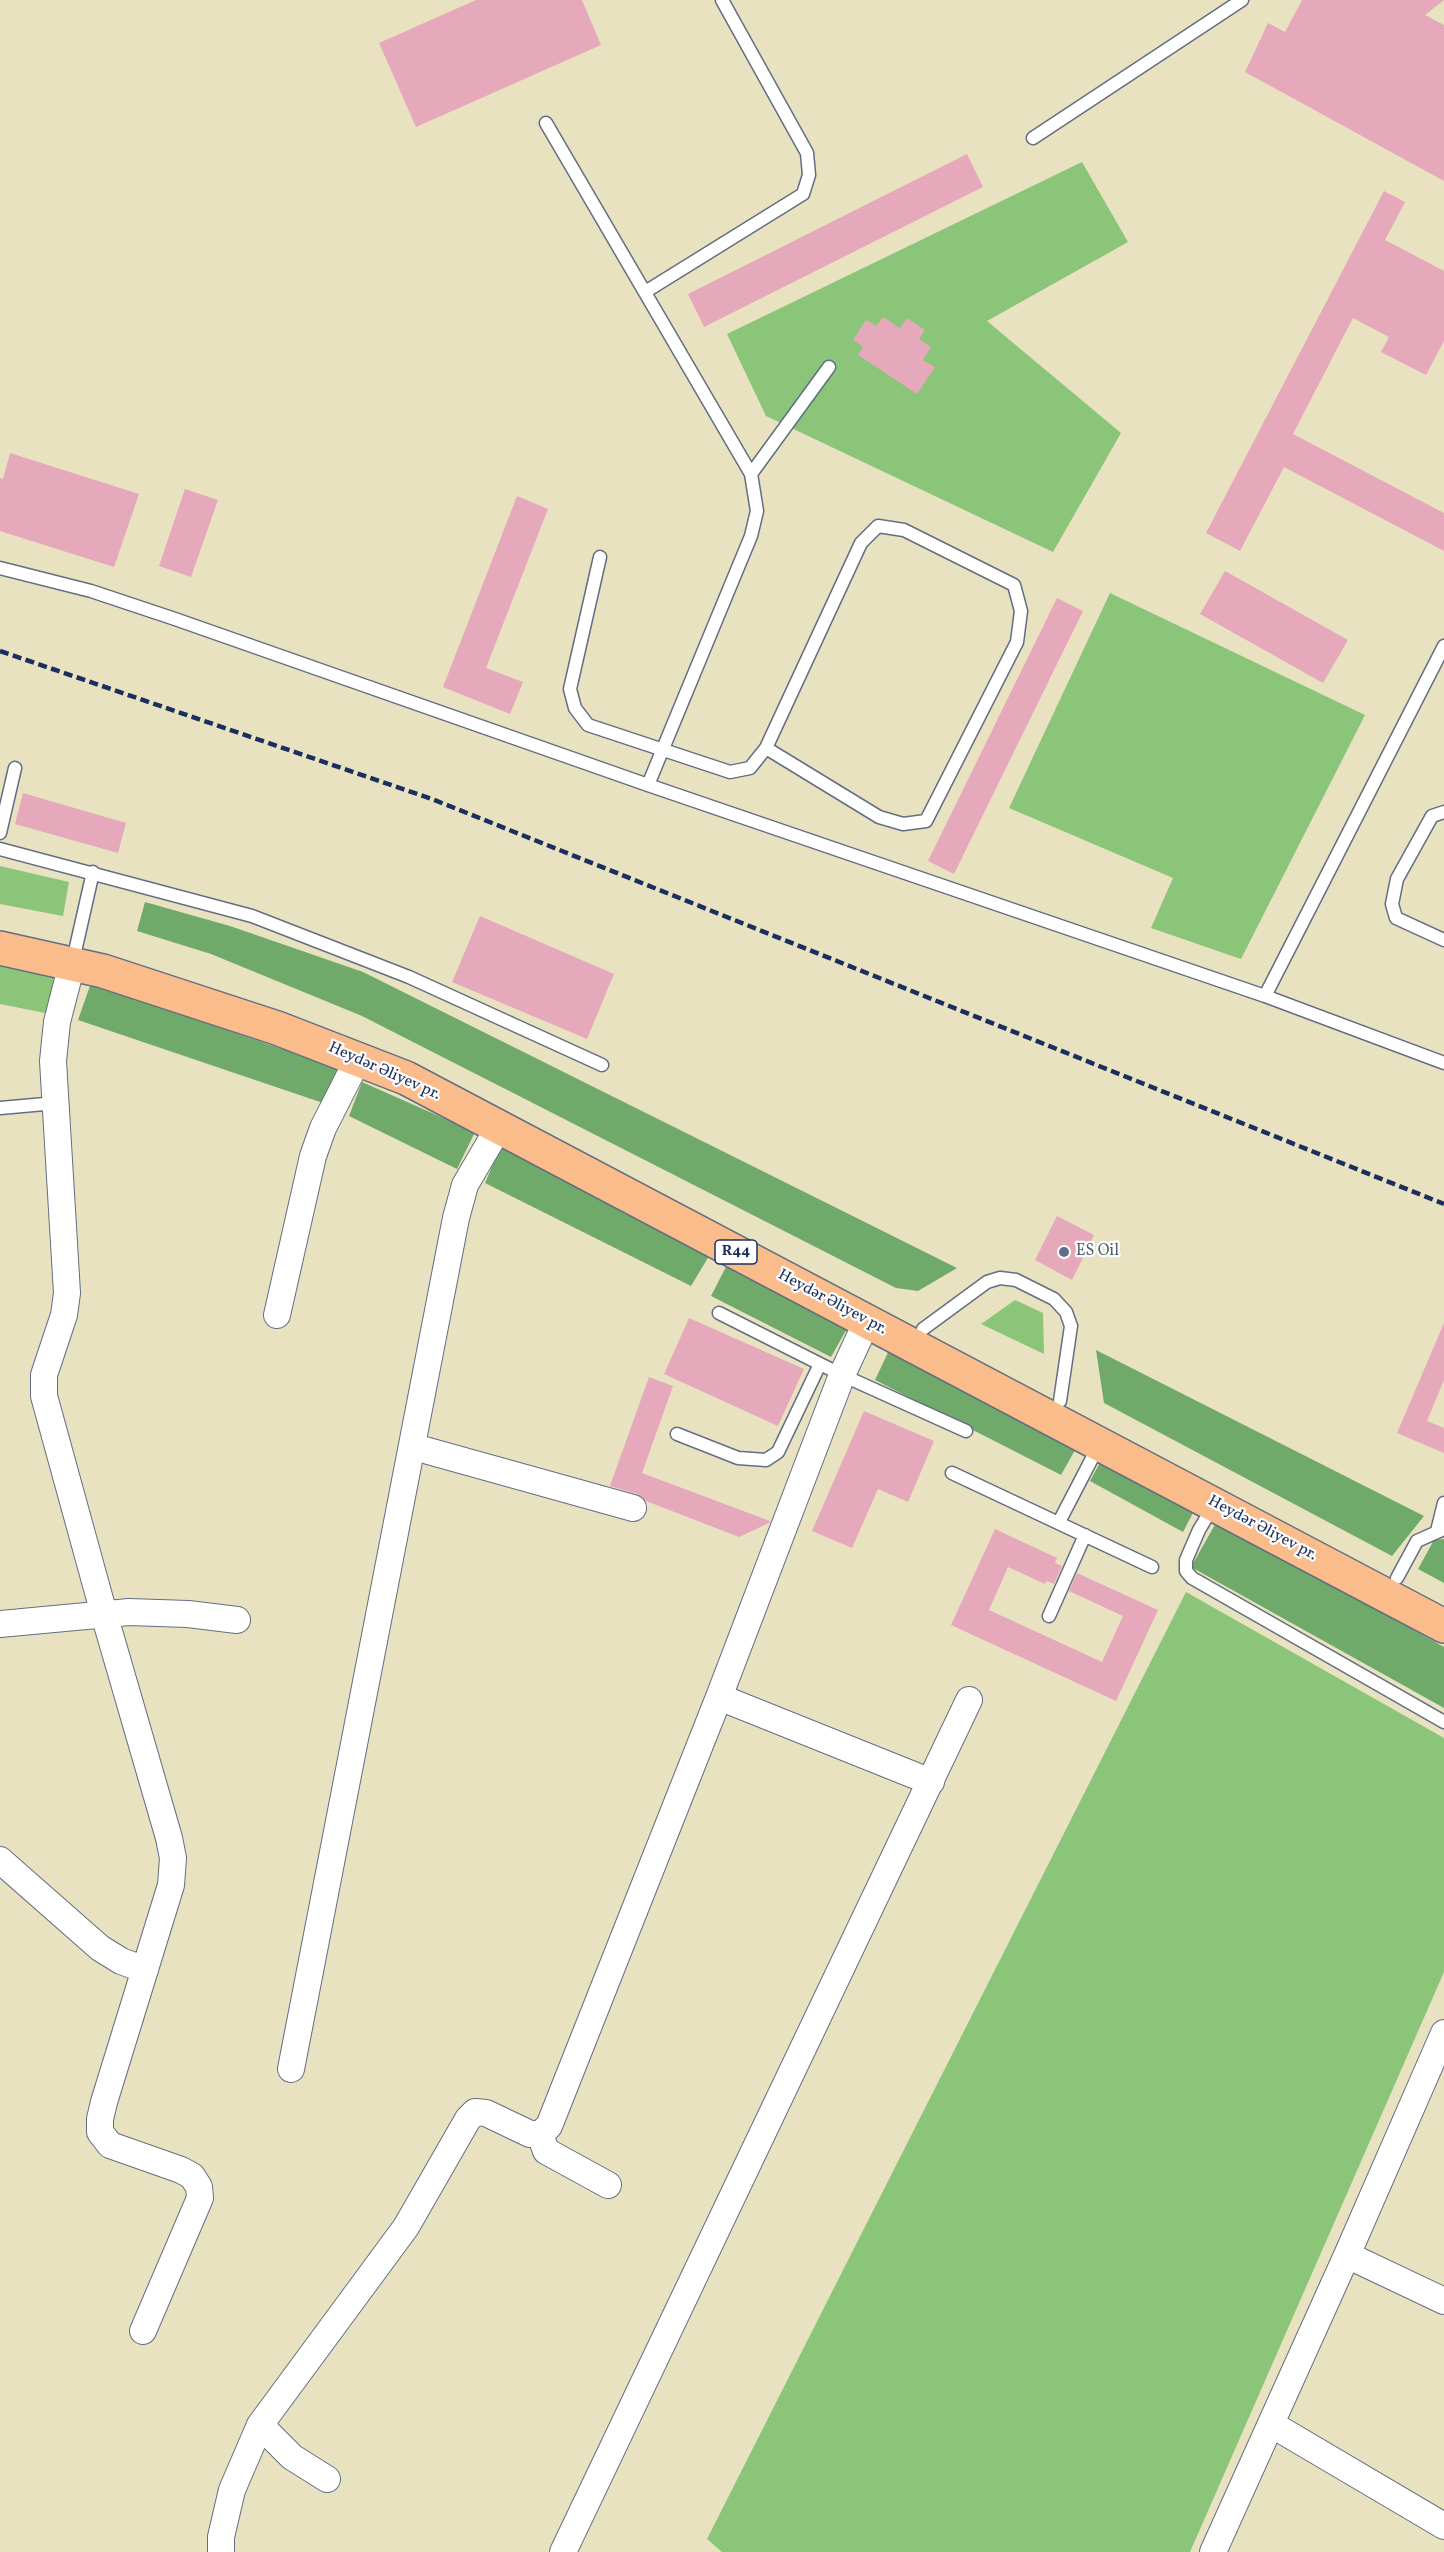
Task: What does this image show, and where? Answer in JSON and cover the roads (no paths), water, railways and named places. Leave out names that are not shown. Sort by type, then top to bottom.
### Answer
[{"type":"main road","name":"Heydər Əliyev pr.","points":[[0,929],[74,955],[103,971],[277,1029],[406,1078],[1444,1626]]},
{"type":"main road","name":"Heydər Əliyev pr.","points":[[0,948],[74,955],[110,955],[281,1011],[412,1061],[1444,1603]]},
{"type":"street","points":[[74,955],[57,1022],[53,1061],[67,1293],[64,1315],[44,1375],[44,1396],[169,1838],[172,1858],[171,1885],[102,2111],[100,2132],[110,2145],[192,2176],[199,2187],[200,2198],[144,2331]]},
{"type":"street","points":[[277,1315],[313,1156],[323,1128],[358,1059]]},
{"type":"street","points":[[291,2069],[414,1447],[456,1218],[465,1185],[499,1127]]},
{"type":"street","points":[[221,2552],[221,2537],[232,2490],[260,2425],[406,2227],[468,2119],[475,2112],[486,2113],[530,2133],[540,2134],[549,2126],[719,1697],[831,1369],[867,1321]]},
{"type":"street","points":[[414,1447],[633,1508]]},
{"type":"street","points":[[0,1624],[129,1612],[188,1614],[237,1620]]},
{"type":"street","points":[[719,1697],[931,1782]]},
{"type":"street","points":[[563,2552],[969,1700]]},
{"type":"street","points":[[0,1860],[100,1948],[121,1961],[145,1970]]},
{"type":"street","points":[[1213,2552],[1443,2037]]},
{"type":"street","points":[[540,2134],[546,2151],[608,2185]]},
{"type":"street","points":[[1347,2255],[1444,2301]]},
{"type":"street","points":[[1271,2424],[1444,2526]]},
{"type":"street","points":[[260,2425],[292,2457],[327,2479]]},
{"type":"lane","points":[[645,292],[803,194],[809,175],[807,153],[722,0]]},
{"type":"lane","points":[[1033,138],[1242,0]]},
{"type":"lane","points":[[546,123],[751,474],[757,511],[751,536],[648,785]]},
{"type":"lane","points":[[751,474],[829,367]]},
{"type":"lane","points":[[600,557],[570,689],[575,708],[588,725],[730,771],[750,768],[766,748],[861,543],[878,526],[904,530],[1014,585],[1021,611],[1017,642],[926,821],[903,824],[879,817],[766,748]]},
{"type":"lane","points":[[0,568],[91,591],[175,619],[648,785],[1264,996],[1444,1063]]},
{"type":"lane","points":[[1264,996],[1444,646]]},
{"type":"lane","points":[[0,833],[15,768]]},
{"type":"lane","points":[[1444,812],[1432,816],[1397,879],[1392,904],[1396,918],[1444,940]]},
{"type":"lane","points":[[0,849],[252,916],[409,976],[602,1065]]},
{"type":"lane","points":[[74,955],[93,872]]},
{"type":"lane","points":[[0,1108],[56,1103]]},
{"type":"lane","points":[[923,1329],[987,1282],[1000,1278],[1016,1280],[1054,1299],[1066,1312],[1071,1326],[1060,1401]]},
{"type":"lane","points":[[719,1313],[831,1369],[966,1431]]},
{"type":"lane","points":[[677,1434],[738,1458],[766,1460],[778,1452],[831,1369]]},
{"type":"lane","points":[[1059,1522],[1100,1444]]},
{"type":"lane","points":[[952,1473],[1152,1567]]},
{"type":"lane","points":[[1397,1578],[1417,1541],[1440,1530],[1444,1503]]},
{"type":"lane","points":[[1214,1504],[1186,1560],[1186,1571],[1192,1578],[1444,1722]]},
{"type":"lane","points":[[1049,1616],[1085,1535]]},
{"type":"railway","points":[[0,651],[432,799],[1444,1204]]},
{"type":"place","name":"ES Oil","points":[[1064,1252]]}]
